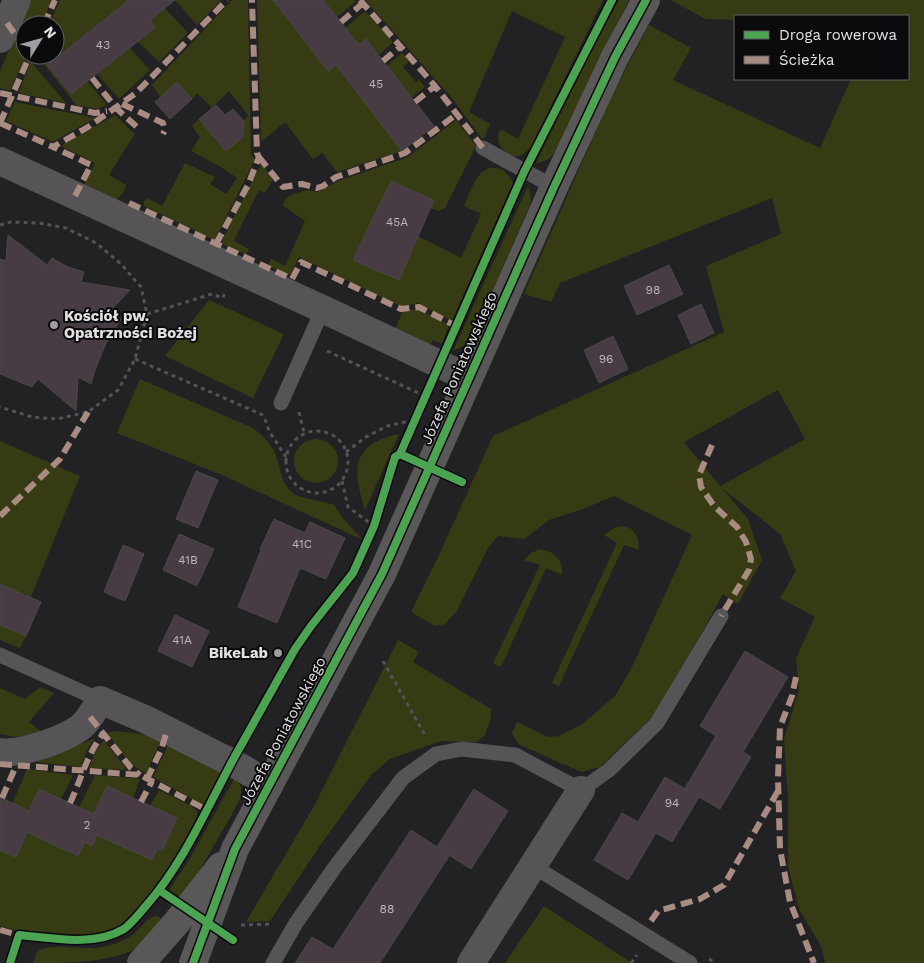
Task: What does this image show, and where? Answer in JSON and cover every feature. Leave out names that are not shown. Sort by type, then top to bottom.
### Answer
[{"type":"street","points":[[0,39],[17,0]]},
{"type":"street","name":"Józefa Poniatowskiego","points":[[193,963],[235,849],[382,574],[554,186],[615,57],[646,0]]},
{"type":"street","points":[[0,162],[323,309],[469,378]]},
{"type":"street","points":[[0,752],[23,751],[73,732],[85,724],[100,700],[147,720],[244,769],[269,786]]},
{"type":"street","points":[[471,963],[581,790]]},
{"type":"street","name":"Józefa Poniatowskiego","points":[[141,963],[235,849]]},
{"type":"lane","points":[[483,148],[554,186]]},
{"type":"lane","points":[[281,403],[323,309]]},
{"type":"lane","points":[[273,963],[296,923],[335,867],[402,778],[436,754],[462,749],[514,755],[581,790],[609,770],[657,723],[721,616]]},
{"type":"lane","points":[[0,655],[100,700]]},
{"type":"lane","points":[[533,866],[696,958]]},
{"type":"path","points":[[0,224],[11,222],[39,223],[66,228],[96,243],[121,264],[141,287],[147,314],[135,359],[118,390],[88,412],[57,419],[32,418],[0,407]]},
{"type":"path","points":[[308,342],[425,396]]},
{"type":"path","points":[[135,359],[264,416],[269,431],[286,457]]},
{"type":"path","points":[[346,452],[366,437],[387,426],[414,420]]},
{"type":"path","points":[[324,432],[334,436],[341,442],[346,452],[347,472],[342,481],[326,492],[315,493],[305,491],[296,485],[290,477],[286,467],[286,457],[289,447],[295,439],[304,433],[324,432]]},
{"type":"path","points":[[342,481],[348,507],[374,526]]},
{"type":"path","points":[[383,661],[436,754]]},
{"type":"path","points":[[696,958],[716,963]]},
{"type":"green space","points":[[30,0],[52,0],[45,15],[23,15]]},
{"type":"green space","points":[[60,0],[129,0],[65,50],[65,15],[53,15]]},
{"type":"green space","points":[[175,0],[221,0],[197,25]]},
{"type":"green space","points":[[232,0],[248,0],[251,154],[255,159],[215,240],[144,206],[144,202],[147,198],[162,206],[185,163],[215,177],[210,184],[226,194],[237,178],[191,151],[200,137],[192,126],[199,119],[244,121],[248,115],[229,91],[212,108],[197,93],[192,99],[177,82],[160,97],[152,85]]},
{"type":"green space","points":[[257,0],[273,0],[328,71],[336,65],[402,151],[337,172],[322,153],[313,159],[285,122],[261,142]]},
{"type":"green space","points":[[323,0],[355,0],[356,1],[337,17]]},
{"type":"green space","points":[[365,0],[603,0],[531,147],[524,154],[513,156],[500,146],[498,138],[500,129],[518,139],[565,37],[512,11],[469,112],[490,124],[483,140],[451,97]]},
{"type":"green space","points":[[619,0],[629,0],[556,150],[548,160],[536,163],[589,55]]},
{"type":"green space","points":[[670,0],[924,0],[924,963],[825,963],[822,948],[799,909],[788,866],[788,798],[784,739],[799,690],[796,658],[815,617],[780,598],[796,571],[780,534],[722,488],[748,519],[762,560],[738,604],[723,594],[668,694],[653,716],[600,767],[581,772],[518,744],[512,733],[517,722],[548,737],[559,736],[581,725],[615,696],[631,669],[692,535],[614,496],[549,520],[524,539],[498,536],[488,548],[457,611],[445,624],[435,626],[411,612],[493,436],[724,332],[706,266],[781,234],[772,198],[560,283],[551,302],[524,294],[611,97],[649,25],[691,48],[673,80],[820,148],[851,80],[909,80],[909,15],[734,15],[734,20],[706,19]],"holes":[[[778,390],[805,439],[720,486],[684,442]]]},
{"type":"green space","points":[[165,8],[188,33],[159,62],[138,42],[155,28],[150,20]]},
{"type":"green space","points":[[365,11],[393,42],[379,55],[366,39],[359,45],[345,28]]},
{"type":"green space","points":[[14,39],[15,65],[22,65],[10,91],[0,88],[0,71]]},
{"type":"green space","points":[[130,48],[150,70],[119,99],[97,74]]},
{"type":"green space","points":[[402,53],[409,61],[403,67],[416,82],[419,80],[425,87],[412,97],[387,66]]},
{"type":"green space","points":[[30,65],[34,65],[66,103],[18,93]]},
{"type":"green space","points":[[45,65],[48,65],[70,94],[87,81],[107,105],[97,109],[76,105]]},
{"type":"green space","points":[[15,102],[95,118],[53,142],[6,121]]},
{"type":"green space","points":[[115,115],[135,134],[109,175],[126,185],[124,192],[117,199],[84,185],[95,163],[61,146]]},
{"type":"green space","points":[[456,120],[476,146],[445,208],[439,211],[430,208],[434,199],[391,181],[353,260],[399,280],[418,236],[461,258],[481,214],[464,206],[472,187],[479,175],[489,168],[504,171],[513,183],[452,321],[418,303],[402,307],[299,257],[290,275],[273,268],[269,264],[271,259],[285,266],[305,221],[282,205],[287,197],[308,190],[317,192],[338,181],[408,157]]},
{"type":"green space","points":[[261,164],[273,179],[265,193],[259,190],[234,241],[249,249],[246,255],[221,243]]},
{"type":"green space","points":[[528,186],[531,197],[530,205],[473,335],[466,345],[453,351]]},
{"type":"green space","points":[[209,300],[284,334],[253,398],[165,356]]},
{"type":"green space","points":[[417,309],[449,325],[442,344],[433,340],[429,347],[394,331],[403,311]]},
{"type":"green space","points":[[140,379],[253,428],[272,447],[284,481],[291,491],[296,495],[334,505],[363,540],[222,475],[117,433]]},
{"type":"green space","points":[[399,434],[365,510],[358,483],[357,471],[359,461],[372,444],[383,438]]},
{"type":"green space","points":[[316,439],[328,443],[334,449],[338,461],[334,473],[328,479],[316,483],[304,479],[298,473],[294,461],[298,449],[304,443]]},
{"type":"green space","points":[[0,441],[80,476],[31,597],[0,584]]},
{"type":"green space","points":[[622,526],[632,529],[638,539],[639,550],[624,545],[559,686],[552,683],[617,543],[604,535],[614,528]]},
{"type":"green space","points":[[540,549],[550,552],[557,557],[560,561],[562,575],[546,568],[501,667],[493,663],[540,565],[524,560],[531,553]]},
{"type":"green space","points":[[0,625],[26,636],[20,648],[0,640]]},
{"type":"green space","points":[[398,640],[419,652],[413,662],[491,709],[491,718],[485,735],[476,742],[441,741],[390,759],[371,775],[319,847],[270,921],[246,922],[314,806]]},
{"type":"green space","points":[[40,687],[54,693],[29,722],[43,733],[16,737],[0,734],[0,688],[25,699]]},
{"type":"green space","points":[[116,731],[149,735],[161,740],[146,774],[130,763],[107,733]]},
{"type":"green space","points":[[95,738],[87,750],[81,767],[36,762]]},
{"type":"green space","points":[[104,740],[127,770],[89,768],[95,752]]},
{"type":"green space","points":[[169,743],[224,770],[205,803],[201,804],[153,777]]},
{"type":"green space","points":[[27,769],[73,775],[61,799],[39,789],[26,816],[10,809]]},
{"type":"green space","points":[[95,775],[140,779],[133,798],[107,786],[94,814],[79,807]]},
{"type":"green space","points":[[235,777],[241,787],[241,797],[183,899],[169,890],[189,860]]},
{"type":"green space","points":[[159,790],[192,806],[197,812],[198,819],[164,878],[143,906],[131,918],[120,927],[108,932],[78,937],[44,935],[0,926],[0,850],[16,857],[27,832],[78,856],[85,842],[92,845],[97,835],[162,851],[177,819],[150,806]]},
{"type":"green space","points":[[544,906],[632,963],[505,963]]},
{"type":"green space","points":[[157,916],[165,922],[143,945],[128,952],[88,961],[33,963],[40,950],[44,948],[97,948],[118,943],[132,935],[148,920]]},
{"type":"building","points":[[129,0],[175,0],[150,20],[155,28],[71,94],[47,65],[65,65],[65,51]]},
{"type":"building","points":[[273,0],[323,0],[359,45],[366,39],[434,126],[402,151],[336,65],[328,71]]},
{"type":"building","points":[[177,82],[192,99],[170,119],[155,102]]},
{"type":"building","points":[[216,105],[225,115],[233,109],[244,121],[243,137],[226,151],[199,119]]},
{"type":"building","points":[[391,181],[434,200],[399,280],[353,260]]},
{"type":"building","name":"Kościół pw. Opatrzności Bożej","points":[[8,235],[47,265],[52,258],[68,267],[84,272],[81,282],[130,290],[111,310],[121,319],[106,343],[91,384],[78,377],[76,411],[38,379],[32,387],[0,374],[0,259],[6,261]]},
{"type":"building","points":[[669,265],[683,294],[637,315],[624,286]]},
{"type":"building","points":[[701,304],[714,333],[691,344],[678,315]]},
{"type":"building","points":[[613,336],[628,369],[599,383],[584,350]]},
{"type":"building","points":[[196,471],[218,480],[198,528],[176,519]]},
{"type":"building","points":[[274,519],[305,533],[310,522],[345,538],[326,579],[300,568],[277,623],[238,607],[260,549]]},
{"type":"building","points":[[179,534],[214,549],[197,586],[163,570]]},
{"type":"building","points":[[123,545],[144,554],[125,601],[104,592]]},
{"type":"building","points":[[0,584],[41,602],[26,636],[0,625]]},
{"type":"building","points":[[175,615],[209,631],[192,667],[158,651]]},
{"type":"building","points":[[745,651],[788,677],[743,752],[751,757],[720,809],[699,797],[672,842],[656,833],[628,880],[594,860],[622,813],[638,822],[665,777],[687,790],[685,788],[716,736],[700,726]]},
{"type":"building","points":[[107,786],[177,818],[162,851],[157,849],[152,860],[97,835],[92,846],[85,842],[78,856],[27,832],[16,857],[0,850],[0,797],[29,811],[39,789],[94,814]]},
{"type":"building","points":[[474,789],[508,811],[471,869],[444,852],[449,856],[380,963],[295,963],[312,937],[333,949],[411,830],[437,847]]},
{"type":"marked path","points":[[48,15],[55,0]]},
{"type":"marked path","points":[[75,196],[91,165],[53,147],[88,127],[136,93],[227,0]]},
{"type":"marked path","points":[[216,244],[248,185],[259,157],[257,153],[252,0]]},
{"type":"marked path","points":[[360,0],[435,86],[483,148]]},
{"type":"marked path","points":[[341,22],[363,3]]},
{"type":"marked path","points":[[7,23],[15,34]]},
{"type":"marked path","points":[[383,61],[401,46]]},
{"type":"marked path","points":[[0,123],[26,65]]},
{"type":"marked path","points":[[92,78],[116,108],[138,128]]},
{"type":"marked path","points":[[415,102],[435,86]]},
{"type":"marked path","points":[[0,93],[95,113],[107,111]]},
{"type":"marked path","points":[[122,104],[163,123],[165,130],[163,134]]},
{"type":"marked path","points":[[259,157],[283,187],[302,184],[317,188],[336,177],[405,153],[457,114]]},
{"type":"marked path","points":[[0,123],[53,147]]},
{"type":"marked path","points":[[129,203],[292,279],[301,262],[401,309],[419,307],[456,326]]},
{"type":"marked path","points":[[0,516],[60,459],[88,412]]},
{"type":"marked path","points":[[712,445],[699,475],[701,487],[714,506],[737,527],[746,542],[751,559],[749,570],[721,616]]},
{"type":"marked path","points":[[796,677],[792,696],[780,727],[778,777],[780,849],[790,902],[814,963]]},
{"type":"marked path","points":[[90,717],[131,768],[140,775]]},
{"type":"marked path","points":[[147,779],[161,750],[167,731]]},
{"type":"marked path","points":[[70,803],[88,759],[103,734]]},
{"type":"marked path","points":[[0,764],[140,775],[207,810]]},
{"type":"marked path","points":[[2,798],[16,766]]},
{"type":"marked path","points":[[141,802],[152,781]]},
{"type":"marked path","points":[[651,921],[658,911],[700,899],[724,885],[778,791]]},
{"type":"marked path","points":[[0,930],[19,935]]},
{"type":"cycle path","points":[[462,482],[400,454],[524,172],[612,0]]},
{"type":"cycle path","points":[[193,963],[235,849],[382,574],[554,187],[615,57],[646,0]]},
{"type":"cycle path","points":[[10,963],[19,935],[73,940],[86,940],[112,935],[130,924],[159,890],[194,835],[234,758],[295,649],[353,573],[374,526],[395,457],[400,454]]},
{"type":"cycle path","points":[[159,890],[233,940]]},
{"type":"place","name":"Kościół pw. Opatrzności Bożej","points":[[54,325]]},
{"type":"place","name":"BikeLab","points":[[278,653]]}]
